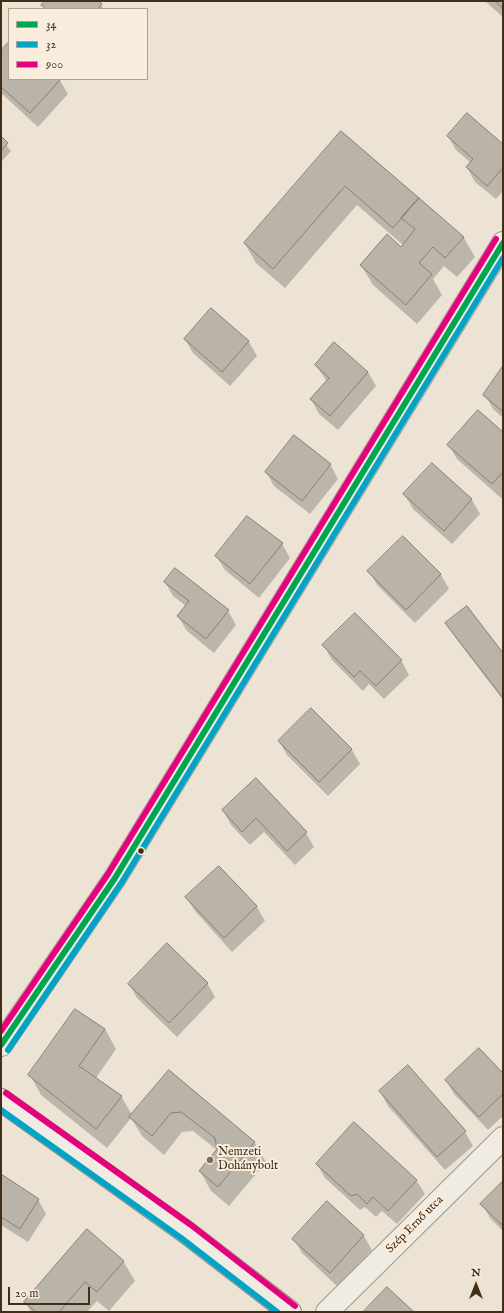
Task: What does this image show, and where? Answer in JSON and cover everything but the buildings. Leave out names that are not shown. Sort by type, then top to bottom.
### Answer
[{"type":"street","points":[[1,1046],[115,878],[503,243]]},
{"type":"street","points":[[1,1100],[180,1228],[290,1312]]},
{"type":"street","name":"Szép Ernő utca","points":[[327,1312],[503,1138]]},
{"type":"transit line","name":"900","points":[[1,1031],[108,874],[496,239]]},
{"type":"transit line","name":"34","points":[[1,1045],[115,878],[503,243]]},
{"type":"transit line","name":"32","points":[[8,1050],[122,882],[503,258]]},
{"type":"transit line","name":"900","points":[[6,1093],[191,1225],[295,1306]]},
{"type":"transit line","name":"32","points":[[1,1110],[181,1238],[277,1312]]},
{"type":"place","name":"Nemzeti Dohánybolt","points":[[210,1160]]}]
